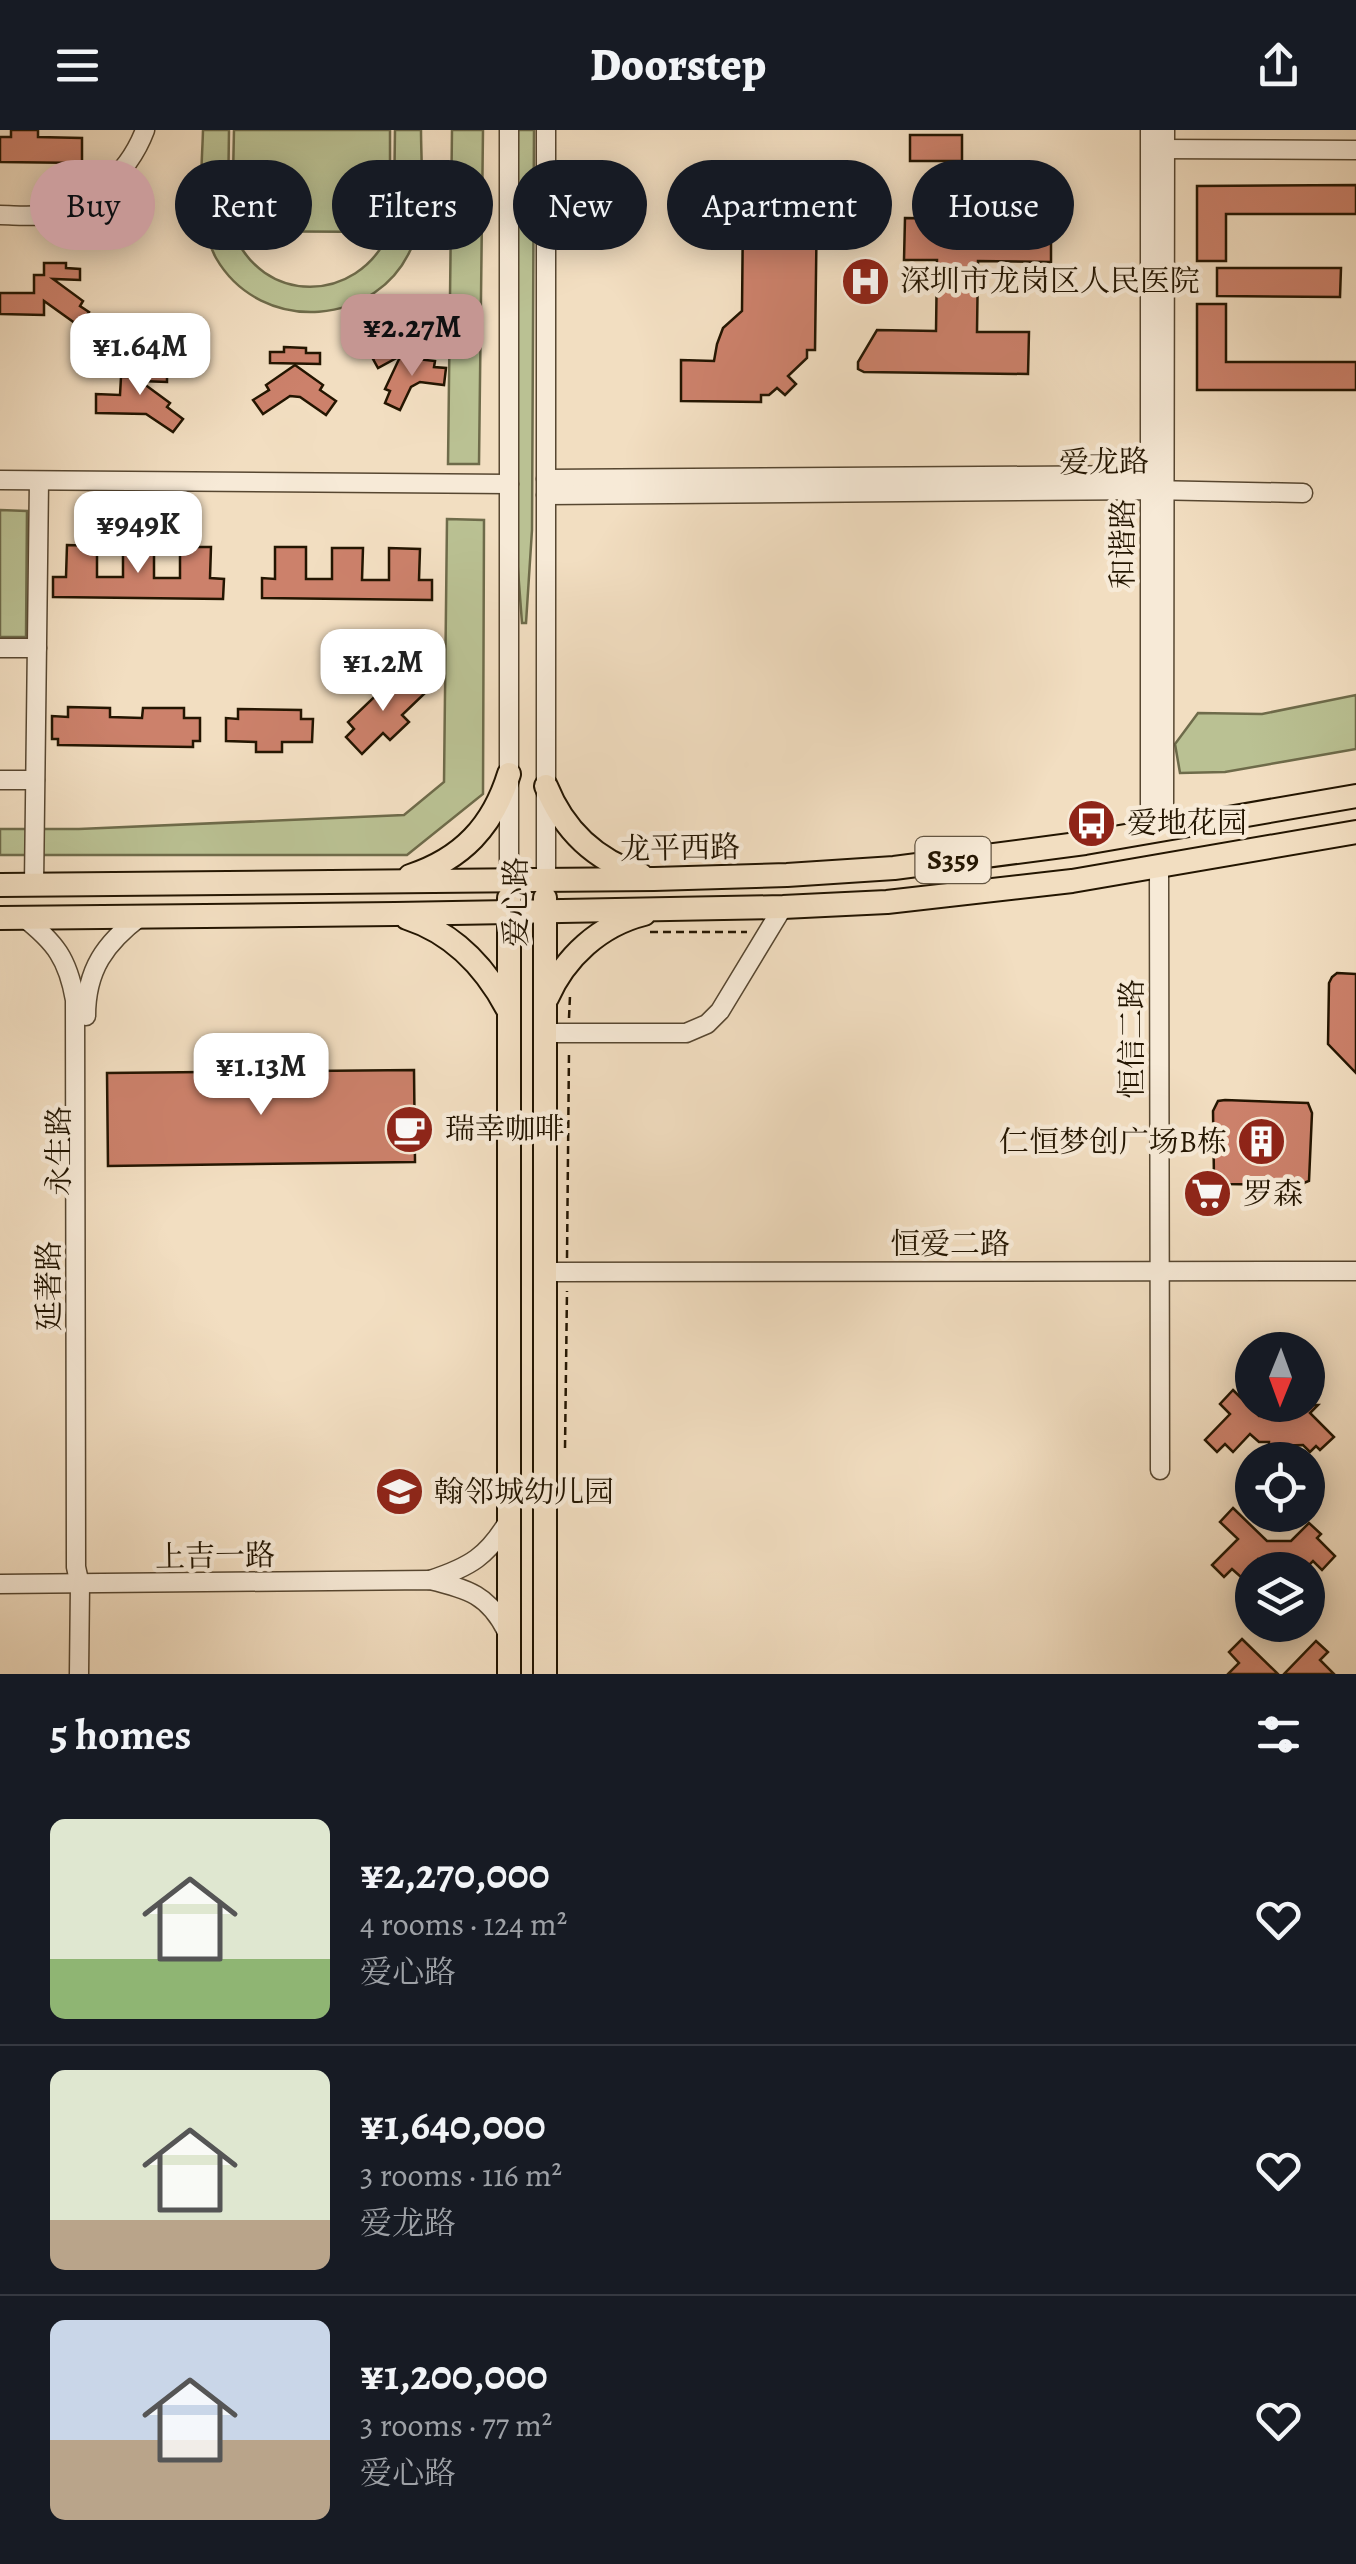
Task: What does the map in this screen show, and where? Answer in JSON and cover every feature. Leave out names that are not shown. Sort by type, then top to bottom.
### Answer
[{"type":"main road","points":[[392,881],[436,866],[472,840],[494,812],[509,774]]},
{"type":"main road","points":[[546,786],[555,809],[582,841],[626,870],[654,879]]},
{"type":"main road","name":"龙平西路","points":[[0,885],[654,879],[894,868],[1068,846],[1356,796]]},
{"type":"main road","name":"龙平西路","points":[[12,917],[394,914],[887,902],[1159,867],[1356,832]]},
{"type":"main road","name":"爱心路","points":[[509,880],[509,1674]]},
{"type":"main road","name":"爱心路","points":[[544,1674],[556,1272],[545,1033],[546,880]]},
{"type":"main road","points":[[546,992],[564,967],[592,940],[633,916],[666,908]]},
{"type":"main road","points":[[394,914],[421,922],[463,950],[495,985],[508,1009]]},
{"type":"main road","points":[[509,984],[516,970],[528,966],[538,969],[546,992]]},
{"type":"street","points":[[0,215],[38,216],[88,200],[126,166],[145,130]]},
{"type":"street","name":"爱心路","points":[[509,130],[509,880]]},
{"type":"street","name":"爱心路","points":[[546,130],[546,880]]},
{"type":"street","points":[[1158,139],[1356,150]]},
{"type":"street","name":"和谐路","points":[[1138,834],[1147,825],[1150,811],[1158,139]]},
{"type":"street","points":[[0,480],[509,484]]},
{"type":"street","points":[[34,884],[39,480]]},
{"type":"street","name":"爱龙路","points":[[546,487],[1155,485],[1304,493]]},
{"type":"street","name":"和谐路","points":[[1155,485],[1164,811],[1166,820],[1176,827]]},
{"type":"street","points":[[0,648],[37,648]]},
{"type":"street","points":[[0,780],[35,780]]},
{"type":"street","name":"恒信二路","points":[[1159,867],[1160,1470]]},
{"type":"street","points":[[545,1033],[686,1033],[707,1024],[720,1012],[783,907]]},
{"type":"street","name":"永生路","points":[[80,1585],[87,1566],[86,1000],[92,974],[104,950],[141,916]]},
{"type":"street","name":"延著路","points":[[12,917],[42,932],[58,951],[71,974],[76,1000],[79,1674]]},
{"type":"street","name":"恒爱二路","points":[[556,1272],[1356,1271]]},
{"type":"street","name":"上吉一路","points":[[430,1580],[458,1571],[480,1558],[496,1542],[509,1520]]},
{"type":"street","name":"上吉一路","points":[[0,1584],[430,1580],[481,1597],[497,1612],[509,1636]]},
{"type":"path","points":[[638,932],[768,932]]},
{"type":"path","points":[[565,1464],[556,1272],[571,986]]},
{"type":"green space","points":[[203,130],[229,130],[229,160],[202,160]]},
{"type":"green space","points":[[234,130],[390,130],[390,160],[332,160],[332,232],[312,232],[312,160],[233,160]]},
{"type":"green space","points":[[395,130],[421,130],[422,160],[395,160]]},
{"type":"green space","points":[[452,130],[483,130],[483,160],[452,160]]},
{"type":"green space","points":[[518,130],[534,130],[534,160],[518,160]]},
{"type":"green space","points":[[212,250],[243,250],[265,273],[286,283],[310,287],[333,284],[355,273],[378,250],[410,250],[397,272],[375,293],[348,306],[319,312],[289,310],[261,301],[236,283]]},
{"type":"green space","points":[[451,250],[482,250],[479,464],[448,464]]},
{"type":"green space","points":[[517,250],[533,250],[532,530],[526,623],[522,623],[515,530]]},
{"type":"green space","points":[[0,510],[27,511],[26,637],[0,637]]},
{"type":"green space","points":[[447,519],[484,520],[483,794],[407,855],[0,855],[0,829],[404,815],[444,782]]},
{"type":"green space","points":[[1356,695],[1356,749],[1225,772],[1180,773],[1175,744],[1198,713],[1262,714]]},
{"type":"building","points":[[11,130],[38,130],[38,137],[82,138],[82,160],[0,162],[0,137],[11,137]]},
{"type":"building","points":[[910,135],[962,135],[962,160],[910,161]]},
{"type":"building","points":[[1356,185],[1356,214],[1226,214],[1226,261],[1197,261],[1197,186]]},
{"type":"building","points":[[905,218],[912,218],[912,250],[1051,250],[1051,262],[978,261],[977,332],[1029,332],[1028,374],[858,369],[858,362],[877,330],[936,331],[937,260],[904,260]]},
{"type":"building","points":[[743,250],[816,250],[815,350],[807,350],[807,358],[788,376],[796,384],[785,395],[777,388],[769,395],[761,395],[761,402],[681,401],[681,360],[714,361],[723,328],[742,311]]},
{"type":"building","points":[[44,263],[66,263],[66,268],[80,269],[80,280],[53,279],[83,301],[80,306],[89,312],[79,326],[44,301],[44,315],[0,314],[0,293],[34,293],[34,275],[44,275]]},
{"type":"building","points":[[1217,268],[1341,268],[1340,297],[1217,296]]},
{"type":"building","points":[[1197,304],[1226,304],[1226,362],[1356,362],[1356,390],[1197,390]]},
{"type":"building","points":[[416,335],[422,344],[378,368],[373,359],[385,352],[382,347],[401,337],[404,342]]},
{"type":"building","points":[[284,347],[320,353],[320,364],[270,363],[270,352],[284,352]]},
{"type":"building","points":[[400,357],[435,361],[434,367],[446,368],[444,385],[420,382],[411,387],[400,410],[385,403],[390,391],[385,389]]},
{"type":"building","points":[[132,365],[167,370],[167,382],[140,381],[170,403],[167,407],[183,419],[173,432],[146,414],[96,413],[96,394],[120,395],[121,377],[131,377]]},
{"type":"building","points":[[295,365],[323,385],[320,390],[336,401],[326,415],[300,397],[290,396],[263,414],[253,400],[269,390],[266,385]]},
{"type":"building","points":[[67,545],[97,546],[97,577],[123,577],[123,546],[154,546],[154,578],[180,578],[180,547],[211,547],[210,578],[224,579],[223,599],[53,597],[53,577],[66,577]]},
{"type":"building","points":[[275,547],[306,547],[306,579],[332,579],[332,548],[363,548],[362,580],[389,580],[389,548],[420,549],[419,580],[432,580],[432,600],[262,598],[262,578],[275,579]]},
{"type":"building","points":[[408,678],[424,694],[402,715],[409,722],[390,740],[383,733],[362,754],[346,737],[354,729],[348,722],[393,679],[399,686]]},
{"type":"building","points":[[68,707],[110,708],[110,717],[142,718],[143,708],[184,708],[184,718],[200,718],[200,741],[193,741],[193,747],[58,745],[58,739],[52,739],[52,716],[68,717]]},
{"type":"building","points":[[238,709],[301,710],[301,719],[313,719],[312,742],[282,742],[282,752],[256,752],[256,742],[226,741],[226,718],[238,719]]},
{"type":"building","points":[[1337,973],[1356,974],[1356,1073],[1328,1044],[1329,983]]},
{"type":"building","points":[[414,1070],[415,1162],[108,1166],[107,1073]]},
{"type":"building","name":"仁恒梦创广场B栋","points":[[1218,1101],[1308,1103],[1312,1113],[1309,1181],[1299,1185],[1223,1184],[1214,1179],[1213,1111]]},
{"type":"building","points":[[1233,1390],[1235,1422],[1319,1422],[1334,1437],[1325,1445],[1325,1442],[1259,1442],[1250,1434],[1242,1442],[1235,1442],[1233,1452],[1225,1444],[1217,1452],[1205,1440],[1230,1414],[1220,1404]]},
{"type":"building","points":[[1233,1508],[1235,1532],[1258,1532],[1267,1541],[1291,1541],[1300,1532],[1319,1532],[1317,1538],[1335,1556],[1325,1567],[1325,1552],[1235,1552],[1235,1572],[1232,1569],[1224,1577],[1212,1565],[1238,1539],[1220,1522]]},
{"type":"building","points":[[1239,1642],[1245,1642],[1278,1674],[1228,1674],[1239,1663],[1229,1652]]},
{"type":"building","points":[[1317,1642],[1328,1652],[1320,1660],[1334,1674],[1284,1674]]},
{"type":"place","name":"深圳市龙岗区人民医院","points":[[865,281]]},
{"type":"place","name":"爱地花园","points":[[1092,823]]},
{"type":"place","name":"瑞幸咖啡","points":[[410,1129]]},
{"type":"place","name":"仁恒梦创广场B栋","points":[[1262,1142]]},
{"type":"place","name":"罗森","points":[[1208,1194]]},
{"type":"place","name":"翰邻城幼儿园","points":[[399,1492]]}]
